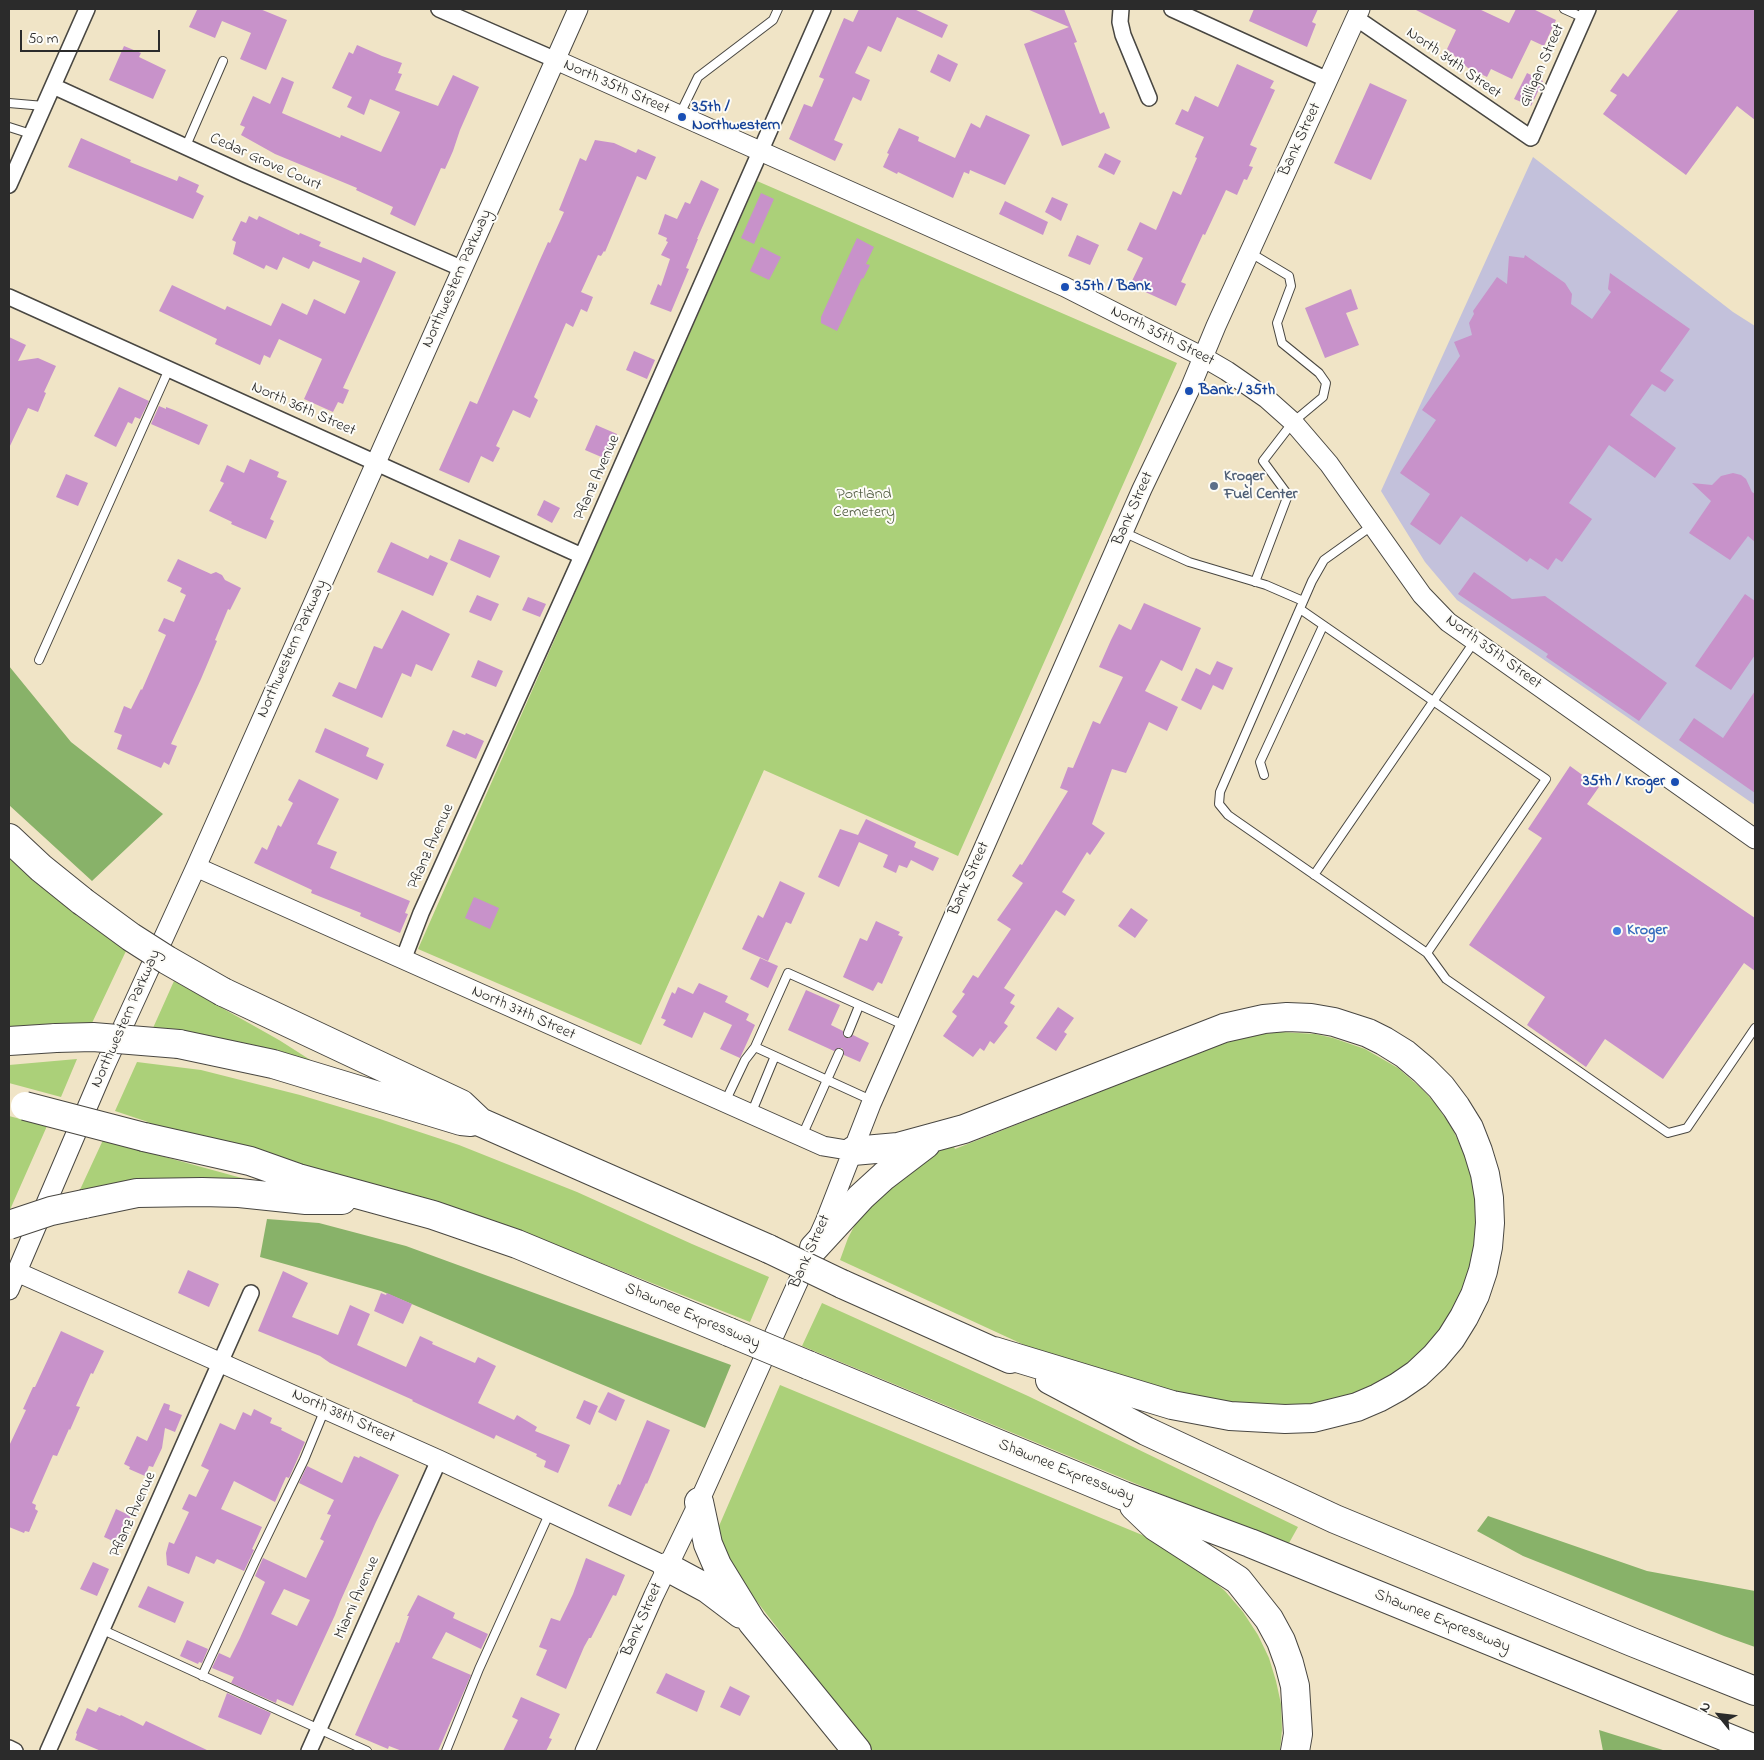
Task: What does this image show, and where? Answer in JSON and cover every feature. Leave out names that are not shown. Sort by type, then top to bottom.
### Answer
[{"type":"highway","points":[[9,838],[82,902],[154,952],[223,992],[461,1104],[480,1122],[769,1249],[842,1284],[994,1351],[1146,1431],[1336,1519],[1755,1691]]},
{"type":"highway","points":[[853,1151],[898,1147],[964,1129],[1224,1028],[1264,1019],[1287,1017],[1311,1018],[1334,1022],[1368,1033],[1405,1054],[1441,1087],[1469,1128],[1485,1174],[1490,1206],[1488,1247],[1475,1295],[1451,1338],[1435,1357],[1417,1374],[1398,1387],[1357,1408],[1313,1418],[1285,1419],[1230,1416],[1172,1405],[994,1351]]},
{"type":"highway","points":[[9,1041],[92,1037],[179,1044],[273,1064],[461,1121],[480,1122]]},
{"type":"highway","points":[[17,1103],[144,1137],[250,1161],[298,1178],[376,1200]]},
{"type":"highway","points":[[814,1248],[861,1197],[884,1176],[939,1136]]},
{"type":"highway","points":[[9,1225],[51,1210],[137,1193],[239,1193],[306,1200],[376,1200]]},
{"type":"highway","name":"Shawnee Expressway","points":[[376,1200],[433,1215],[517,1244],[1124,1496],[1250,1543],[1755,1749]]},
{"type":"highway","points":[[1124,1496],[1156,1527],[1238,1580],[1269,1619],[1284,1649],[1295,1686],[1298,1734],[1295,1751]]},
{"type":"highway","points":[[699,1502],[708,1544],[717,1565],[752,1622],[857,1751]]},
{"type":"highway","points":[[667,1567],[708,1589],[752,1622]]},
{"type":"street","points":[[9,185],[87,9]]},
{"type":"street","points":[[439,9],[556,60]]},
{"type":"street","name":"Northwestern Parkway","points":[[9,1290],[104,1068],[196,867],[578,9]]},
{"type":"street","name":"Pflanz Avenue","points":[[403,960],[421,913],[582,556],[823,9]]},
{"type":"street","points":[[1121,9],[1120,22],[1123,35],[1150,98]]},
{"type":"street","points":[[1172,9],[1328,80]]},
{"type":"street","name":"Bank Street","points":[[585,1751],[667,1567],[699,1502],[814,1248],[873,1101],[1123,532],[1358,13]]},
{"type":"street","name":"North 34th Street","points":[[1358,13],[1531,138]]},
{"type":"street","name":"Gilligan Street","points":[[1531,138],[1586,13]]},
{"type":"street","name":"North 35th Street","points":[[556,60],[1065,287],[1203,357],[1245,383],[1293,422],[1329,464],[1422,595],[1448,622],[1755,839]]},
{"type":"street","name":"Cedar Grove Court","points":[[53,86],[463,269]]},
{"type":"street","name":"North 36th Street","points":[[9,296],[582,556]]},
{"type":"street","name":"North 37th Street","points":[[196,867],[801,1137],[823,1146],[853,1151]]},
{"type":"street","name":"North 38th Street","points":[[17,1272],[440,1460],[667,1567]]},
{"type":"street","name":"Pflanz Avenue","points":[[48,1751],[252,1293]]},
{"type":"street","name":"Miami Avenue","points":[[310,1751],[440,1460]]},
{"type":"street","points":[[9,1748],[15,1751]]},
{"type":"lane","points":[[679,116],[698,77],[773,20],[778,9]]},
{"type":"lane","points":[[1564,9],[1586,13]]},
{"type":"lane","points":[[186,146],[223,61]]},
{"type":"lane","points":[[9,103],[44,106]]},
{"type":"lane","points":[[9,127],[31,134]]},
{"type":"lane","points":[[1249,252],[1289,276],[1291,286],[1277,323],[1282,343],[1319,372],[1326,383],[1323,397],[1293,422],[1264,461],[1288,495],[1255,582]]},
{"type":"lane","points":[[39,660],[169,368]]},
{"type":"lane","points":[[1374,525],[1324,560],[1301,605],[1220,792],[1219,804],[1228,814],[1427,953],[1446,978],[1668,1133],[1687,1128],[1755,1028]]},
{"type":"lane","points":[[1123,532],[1189,562],[1255,582],[1301,605],[1324,626],[1546,779],[1427,953]]},
{"type":"lane","points":[[1264,775],[1260,762],[1324,626]]},
{"type":"lane","points":[[1314,875],[1474,642]]},
{"type":"lane","points":[[725,1103],[745,1060],[755,1047],[788,973],[906,1026]]},
{"type":"lane","points":[[848,1033],[860,1006]]},
{"type":"lane","points":[[755,1047],[873,1101]]},
{"type":"lane","points":[[801,1137],[839,1053]]},
{"type":"lane","points":[[751,1114],[775,1056]]},
{"type":"lane","points":[[202,1676],[304,1460],[325,1409]]},
{"type":"lane","points":[[446,1751],[478,1669],[550,1511]]},
{"type":"lane","points":[[103,1630],[367,1751]]},
{"type":"shaded area","points":[[1533,157],[1733,312],[1755,326],[1755,805],[1457,600],[1425,562],[1381,491]]},
{"type":"green space","name":"Portland Cemetery","points":[[757,181],[1177,363],[958,856],[764,770],[641,1045],[418,949]]},
{"type":"green space","points":[[9,666],[71,742],[163,814],[92,881],[9,805]]},
{"type":"green space","points":[[9,856],[76,915],[126,951],[92,1023],[43,1024],[9,1028]]},
{"type":"green space","points":[[174,981],[279,1040],[312,1061],[310,1065],[211,1041],[211,1036],[153,1028]]},
{"type":"green space","points":[[1281,1032],[1315,1034],[1333,1038],[1365,1049],[1398,1068],[1435,1103],[1452,1128],[1465,1155],[1474,1187],[1477,1210],[1475,1250],[1461,1299],[1426,1353],[1358,1399],[1255,1413],[1072,1367],[840,1260],[848,1238],[858,1219],[914,1162],[953,1145],[955,1149],[1211,1048],[1246,1036]]},
{"type":"green space","points":[[77,1059],[61,1097],[9,1083],[9,1065]]},
{"type":"green space","points":[[137,1062],[201,1070],[300,1095],[459,1145],[577,1192],[769,1277],[750,1322],[531,1235],[428,1199],[148,1125],[148,1122],[115,1111]]},
{"type":"green space","points":[[9,1116],[47,1126],[9,1212]]},
{"type":"green space","points":[[103,1140],[249,1180],[248,1182],[78,1194]]},
{"type":"green space","points":[[267,1219],[319,1223],[406,1246],[731,1365],[705,1428],[381,1291],[260,1257]]},
{"type":"green space","points":[[822,1303],[1028,1396],[1298,1527],[1289,1543],[1219,1518],[802,1346]]},
{"type":"green space","points":[[780,1385],[1147,1537],[1204,1573],[1225,1591],[1243,1612],[1258,1635],[1269,1658],[1281,1704],[1282,1730],[1280,1751],[872,1751],[745,1586],[742,1588],[716,1533]]},
{"type":"green space","points":[[1488,1516],[1647,1571],[1755,1591],[1755,1647],[1523,1556],[1477,1531]]},
{"type":"green space","points":[[1599,1730],[1666,1751],[1603,1751]]},
{"type":"building","points":[[194,9],[260,9],[287,20],[266,70],[240,59],[251,33],[222,21],[215,38],[189,27],[197,10]]},
{"type":"building","points":[[859,9],[914,9],[948,25],[942,38],[897,17],[881,52],[868,46],[855,73],[870,80],[861,101],[853,97],[834,140],[843,144],[835,161],[789,139],[804,104],[812,107],[824,79],[819,77],[844,18],[853,22]]},
{"type":"building","points":[[1027,9],[1064,9],[1077,42],[1074,43],[1100,114],[1104,112],[1110,128],[1062,146],[1024,44],[1069,27]]},
{"type":"building","points":[[1254,9],[1318,9],[1312,22],[1316,24],[1307,47],[1249,21]]},
{"type":"building","points":[[1414,9],[1479,9],[1509,23],[1516,9],[1533,9],[1556,20],[1544,46],[1531,40],[1512,79],[1491,69],[1487,77],[1468,68],[1447,49],[1456,30]]},
{"type":"building","points":[[1679,9],[1755,9],[1755,120],[1737,106],[1686,175],[1603,114],[1617,95],[1610,91],[1623,73],[1628,77]]},
{"type":"building","points":[[357,45],[402,63],[398,73],[402,74],[395,90],[438,106],[453,75],[479,87],[445,169],[441,168],[415,226],[390,214],[393,207],[356,190],[357,188],[275,154],[241,135],[245,127],[240,125],[253,96],[270,104],[282,77],[294,82],[282,113],[340,138],[341,135],[381,152],[400,112],[370,99],[364,115],[347,107],[352,97],[332,88],[349,52],[353,54]]},
{"type":"building","points":[[124,46],[141,53],[139,57],[166,70],[153,99],[109,80]]},
{"type":"building","points":[[938,54],[958,64],[950,82],[930,72]]},
{"type":"building","points":[[1237,64],[1274,81],[1270,88],[1275,90],[1250,145],[1257,148],[1249,166],[1253,167],[1247,180],[1244,179],[1237,195],[1226,190],[1181,282],[1186,284],[1176,306],[1130,285],[1143,258],[1127,250],[1140,222],[1156,230],[1173,191],[1181,195],[1197,158],[1195,157],[1204,137],[1175,124],[1182,109],[1188,112],[1195,96],[1218,107]]},
{"type":"building","points":[[1527,73],[1543,81],[1531,106],[1514,99]]},
{"type":"building","points":[[1370,83],[1407,100],[1371,180],[1334,163]]},
{"type":"building","points":[[986,115],[1030,135],[1005,185],[970,170],[969,174],[964,172],[953,198],[898,172],[897,174],[883,167],[889,154],[887,153],[899,128],[919,137],[918,141],[955,158],[971,123],[980,128]]},
{"type":"building","points":[[81,138],[131,160],[130,162],[177,181],[179,176],[199,185],[196,192],[204,196],[193,219],[68,167]]},
{"type":"building","points":[[595,140],[614,143],[636,153],[638,149],[656,157],[646,180],[637,176],[605,252],[601,256],[598,255],[581,292],[593,297],[587,312],[581,309],[573,327],[566,323],[534,397],[538,400],[530,418],[513,410],[496,446],[500,448],[493,462],[481,456],[469,483],[439,470],[470,401],[477,404],[548,242],[550,243],[564,212],[559,210],[580,158],[586,161]]},
{"type":"building","points":[[1105,153],[1121,161],[1114,175],[1098,167]]},
{"type":"building","points":[[701,180],[719,189],[697,239],[686,268],[689,269],[671,312],[650,304],[658,284],[661,286],[670,259],[661,255],[668,242],[666,241],[667,238],[658,234],[665,214],[677,219],[685,202],[690,204]]},
{"type":"building","points":[[761,193],[774,199],[754,244],[741,238]]},
{"type":"building","points":[[1052,197],[1068,204],[1061,221],[1045,212]]},
{"type":"building","points":[[1005,201],[1048,222],[1043,235],[999,214]]},
{"type":"building","points":[[249,216],[257,220],[259,216],[299,235],[300,233],[321,242],[319,246],[361,263],[363,257],[396,272],[343,388],[349,390],[343,404],[338,402],[333,412],[304,399],[322,359],[279,339],[270,358],[264,355],[260,365],[215,344],[217,339],[159,311],[172,285],[225,310],[227,306],[271,326],[282,303],[307,315],[314,299],[345,314],[360,281],[313,261],[309,269],[283,257],[277,270],[266,265],[264,269],[233,254],[236,242],[232,240],[241,221],[246,223]]},
{"type":"building","points":[[1077,235],[1099,245],[1090,265],[1068,256]]},
{"type":"building","points":[[857,238],[874,247],[866,264],[870,265],[837,331],[821,323],[821,317]]},
{"type":"building","points":[[761,247],[781,257],[769,280],[750,271]]},
{"type":"building","points":[[1525,255],[1565,283],[1572,294],[1571,304],[1592,319],[1611,292],[1608,289],[1610,273],[1690,329],[1660,371],[1674,380],[1665,392],[1652,384],[1630,415],[1676,448],[1655,478],[1609,445],[1569,503],[1592,519],[1562,562],[1556,558],[1548,570],[1530,558],[1527,562],[1461,516],[1440,545],[1410,524],[1430,494],[1400,473],[1436,420],[1422,410],[1460,356],[1454,342],[1472,335],[1469,323],[1474,314],[1473,311],[1497,277],[1507,284],[1509,256],[1524,258]]},
{"type":"building","points":[[1351,289],[1358,309],[1346,313],[1359,345],[1325,358],[1305,308]]},
{"type":"building","points":[[9,337],[26,345],[18,361],[38,358],[56,366],[44,392],[46,393],[38,412],[28,408],[9,448]]},
{"type":"building","points":[[634,351],[655,360],[647,379],[626,370]]},
{"type":"building","points":[[119,387],[149,401],[140,419],[135,417],[132,424],[128,422],[116,447],[94,436]]},
{"type":"building","points":[[159,406],[174,410],[208,425],[199,445],[151,424]]},
{"type":"building","points":[[596,425],[617,434],[606,459],[585,450]]},
{"type":"building","points":[[250,459],[279,472],[277,477],[287,481],[270,519],[274,521],[266,539],[231,524],[232,522],[209,511],[224,483],[220,481],[227,465],[244,473]]},
{"type":"building","points":[[1733,473],[1741,475],[1746,479],[1752,492],[1755,494],[1755,542],[1748,536],[1730,560],[1689,533],[1711,501],[1692,483],[1712,485],[1721,476]]},
{"type":"building","points":[[66,474],[88,483],[78,506],[56,497]]},
{"type":"building","points":[[544,500],[560,508],[552,523],[537,515]]},
{"type":"building","points":[[459,539],[500,556],[490,578],[450,560]]},
{"type":"building","points":[[391,542],[428,559],[430,555],[448,563],[433,596],[377,572]]},
{"type":"building","points":[[178,559],[211,574],[216,572],[222,575],[225,580],[241,588],[230,610],[228,609],[201,679],[171,744],[177,746],[169,765],[164,762],[161,768],[117,749],[122,735],[114,732],[124,706],[131,709],[142,690],[166,635],[158,631],[164,618],[174,622],[186,595],[180,592],[182,588],[167,581]]},
{"type":"building","points":[[1474,572],[1512,599],[1545,596],[1667,683],[1639,721],[1546,657],[1548,654],[1458,594]]},
{"type":"building","points":[[1745,594],[1755,601],[1755,655],[1731,690],[1695,666]]},
{"type":"building","points":[[477,595],[499,604],[491,621],[469,612]]},
{"type":"building","points":[[528,597],[546,604],[540,617],[522,610]]},
{"type":"building","points":[[1144,603],[1201,628],[1182,671],[1161,660],[1145,691],[1178,707],[1167,731],[1149,722],[1126,773],[1112,769],[1092,824],[1105,833],[1090,855],[1087,852],[1062,892],[1075,900],[1065,916],[1056,910],[1004,988],[1015,995],[1010,1003],[1015,1006],[1004,1023],[1008,1026],[994,1044],[990,1041],[984,1051],[980,1048],[973,1057],[943,1036],[957,1016],[952,1012],[965,994],[962,992],[973,975],[978,978],[1011,929],[997,920],[1023,883],[1012,876],[1020,864],[1022,865],[1068,791],[1060,788],[1068,767],[1073,768],[1093,721],[1100,724],[1123,677],[1099,667],[1111,640],[1119,624],[1131,630]]},
{"type":"building","points":[[402,610],[450,634],[432,671],[416,664],[411,677],[402,673],[382,718],[332,696],[339,682],[356,689],[374,646],[382,649]]},
{"type":"building","points":[[478,660],[503,671],[496,687],[471,677]]},
{"type":"building","points":[[1217,661],[1233,668],[1223,690],[1213,685],[1201,710],[1181,700],[1196,668],[1210,675]]},
{"type":"building","points":[[1755,691],[1755,793],[1679,740],[1694,718],[1723,738]]},
{"type":"building","points":[[325,728],[369,748],[366,756],[384,764],[377,780],[315,752]]},
{"type":"building","points":[[453,730],[465,735],[466,733],[484,741],[476,759],[446,746]]},
{"type":"building","name":"Kroger","points":[[1570,766],[1599,787],[1587,804],[1755,918],[1755,971],[1744,963],[1663,1079],[1605,1039],[1586,1067],[1527,1025],[1545,997],[1469,945],[1542,838],[1528,829]]},
{"type":"building","points":[[299,779],[339,799],[317,844],[337,852],[330,868],[410,901],[405,913],[408,914],[400,933],[360,916],[361,913],[311,893],[312,890],[254,863],[262,847],[267,850],[278,825],[281,827],[293,803],[288,800]]},
{"type":"building","points":[[866,819],[916,842],[914,847],[939,858],[933,871],[911,860],[907,868],[899,865],[896,873],[883,867],[888,855],[859,842],[839,887],[818,877],[840,829],[858,835]]},
{"type":"building","points":[[780,881],[805,893],[791,924],[786,922],[768,961],[742,949],[758,915],[763,918]]},
{"type":"building","points":[[474,897],[499,908],[490,929],[465,918]]},
{"type":"building","points":[[1131,908],[1148,920],[1135,938],[1118,926]]},
{"type":"building","points":[[876,921],[900,932],[898,935],[903,937],[882,984],[878,982],[873,991],[843,977],[860,938],[867,941]]},
{"type":"building","points":[[760,958],[778,966],[768,988],[750,979]]},
{"type":"building","points":[[699,983],[728,996],[725,1002],[749,1014],[746,1020],[755,1025],[740,1058],[720,1049],[732,1025],[704,1012],[692,1038],[663,1025],[666,1020],[661,1018],[672,992],[675,994],[678,987],[693,994]]},
{"type":"building","points":[[806,990],[840,1005],[831,1025],[843,1031],[844,1037],[849,1038],[853,1035],[869,1043],[860,1062],[844,1055],[842,1048],[834,1051],[788,1030]]},
{"type":"building","points":[[1058,1007],[1074,1018],[1064,1032],[1067,1034],[1056,1051],[1036,1038]]},
{"type":"building","points":[[188,1270],[219,1284],[209,1307],[178,1293]]},
{"type":"building","points":[[283,1271],[308,1283],[292,1317],[338,1335],[350,1305],[370,1314],[357,1345],[406,1367],[420,1336],[433,1342],[432,1344],[475,1363],[478,1357],[496,1366],[478,1403],[514,1420],[517,1415],[537,1427],[535,1431],[570,1445],[558,1473],[544,1467],[546,1461],[536,1456],[537,1454],[496,1435],[494,1439],[330,1363],[320,1356],[258,1331]]},
{"type":"building","points":[[381,1293],[386,1295],[387,1293],[412,1304],[403,1324],[374,1311]]},
{"type":"building","points":[[61,1331],[104,1351],[93,1374],[91,1373],[76,1406],[80,1407],[70,1430],[57,1456],[53,1455],[32,1503],[36,1505],[35,1509],[38,1511],[29,1532],[25,1531],[24,1533],[9,1527],[9,1446],[26,1410],[23,1409]]},
{"type":"building","points":[[608,1392],[625,1400],[616,1421],[598,1412]]},
{"type":"building","points":[[584,1400],[598,1406],[590,1425],[576,1418]]},
{"type":"building","points":[[164,1403],[170,1405],[169,1410],[182,1415],[175,1432],[165,1428],[162,1448],[153,1467],[149,1466],[145,1476],[129,1469],[130,1467],[124,1464],[137,1436],[147,1441]]},
{"type":"building","points":[[254,1409],[272,1418],[270,1423],[305,1442],[289,1478],[286,1477],[275,1502],[234,1481],[221,1509],[262,1527],[244,1571],[217,1559],[214,1564],[196,1556],[189,1574],[167,1565],[166,1553],[169,1542],[174,1544],[189,1512],[182,1509],[189,1494],[196,1497],[209,1470],[201,1466],[220,1423],[235,1430],[243,1412],[251,1416]]},
{"type":"building","points":[[647,1420],[670,1430],[631,1516],[608,1506],[618,1484],[620,1485]]},
{"type":"building","points":[[354,1456],[359,1458],[360,1456],[399,1475],[293,1706],[277,1699],[276,1703],[231,1683],[234,1677],[212,1668],[219,1653],[230,1658],[240,1638],[265,1582],[255,1576],[263,1558],[306,1578],[324,1541],[320,1539],[331,1515],[327,1514],[334,1500],[299,1483],[307,1466],[342,1483]],"holes":[[[284,1589],[310,1600],[297,1626],[271,1614]]]},
{"type":"building","points":[[116,1509],[131,1516],[117,1543],[104,1537]]},
{"type":"building","points":[[586,1558],[625,1575],[616,1596],[613,1595],[591,1638],[589,1638],[584,1647],[566,1689],[536,1675],[547,1650],[539,1647],[551,1618],[560,1621],[573,1594]]},
{"type":"building","points":[[93,1562],[109,1569],[97,1596],[80,1589]]},
{"type":"building","points":[[148,1586],[184,1602],[175,1623],[138,1607]]},
{"type":"building","points":[[418,1595],[455,1613],[453,1618],[488,1634],[481,1649],[446,1632],[432,1658],[471,1675],[438,1751],[402,1751],[389,1746],[388,1749],[355,1735],[396,1642],[399,1643],[409,1616],[407,1616]]},
{"type":"building","points":[[187,1640],[208,1649],[202,1663],[199,1662],[198,1664],[180,1656]]},
{"type":"building","points":[[666,1673],[705,1691],[697,1712],[656,1693]]},
{"type":"building","points":[[730,1686],[750,1696],[740,1716],[720,1707]]},
{"type":"building","points":[[227,1693],[271,1713],[261,1735],[218,1717]]},
{"type":"building","points":[[521,1697],[560,1714],[549,1738],[552,1739],[546,1751],[503,1751],[518,1720],[512,1717]]},
{"type":"building","points":[[99,1707],[143,1726],[146,1721],[209,1751],[101,1751],[75,1740],[76,1733],[87,1708],[96,1712]]},
{"type":"place","name":"35th / Northwestern","points":[[682,117]]},
{"type":"place","name":"35th / Bank","points":[[1065,287]]},
{"type":"place","name":"Bank / 35th","points":[[1189,391]]},
{"type":"place","name":"Kroger Fuel Center","points":[[1214,486]]},
{"type":"place","name":"35th / Kroger","points":[[1675,782]]},
{"type":"place","name":"Kroger","points":[[1617,931]]}]
